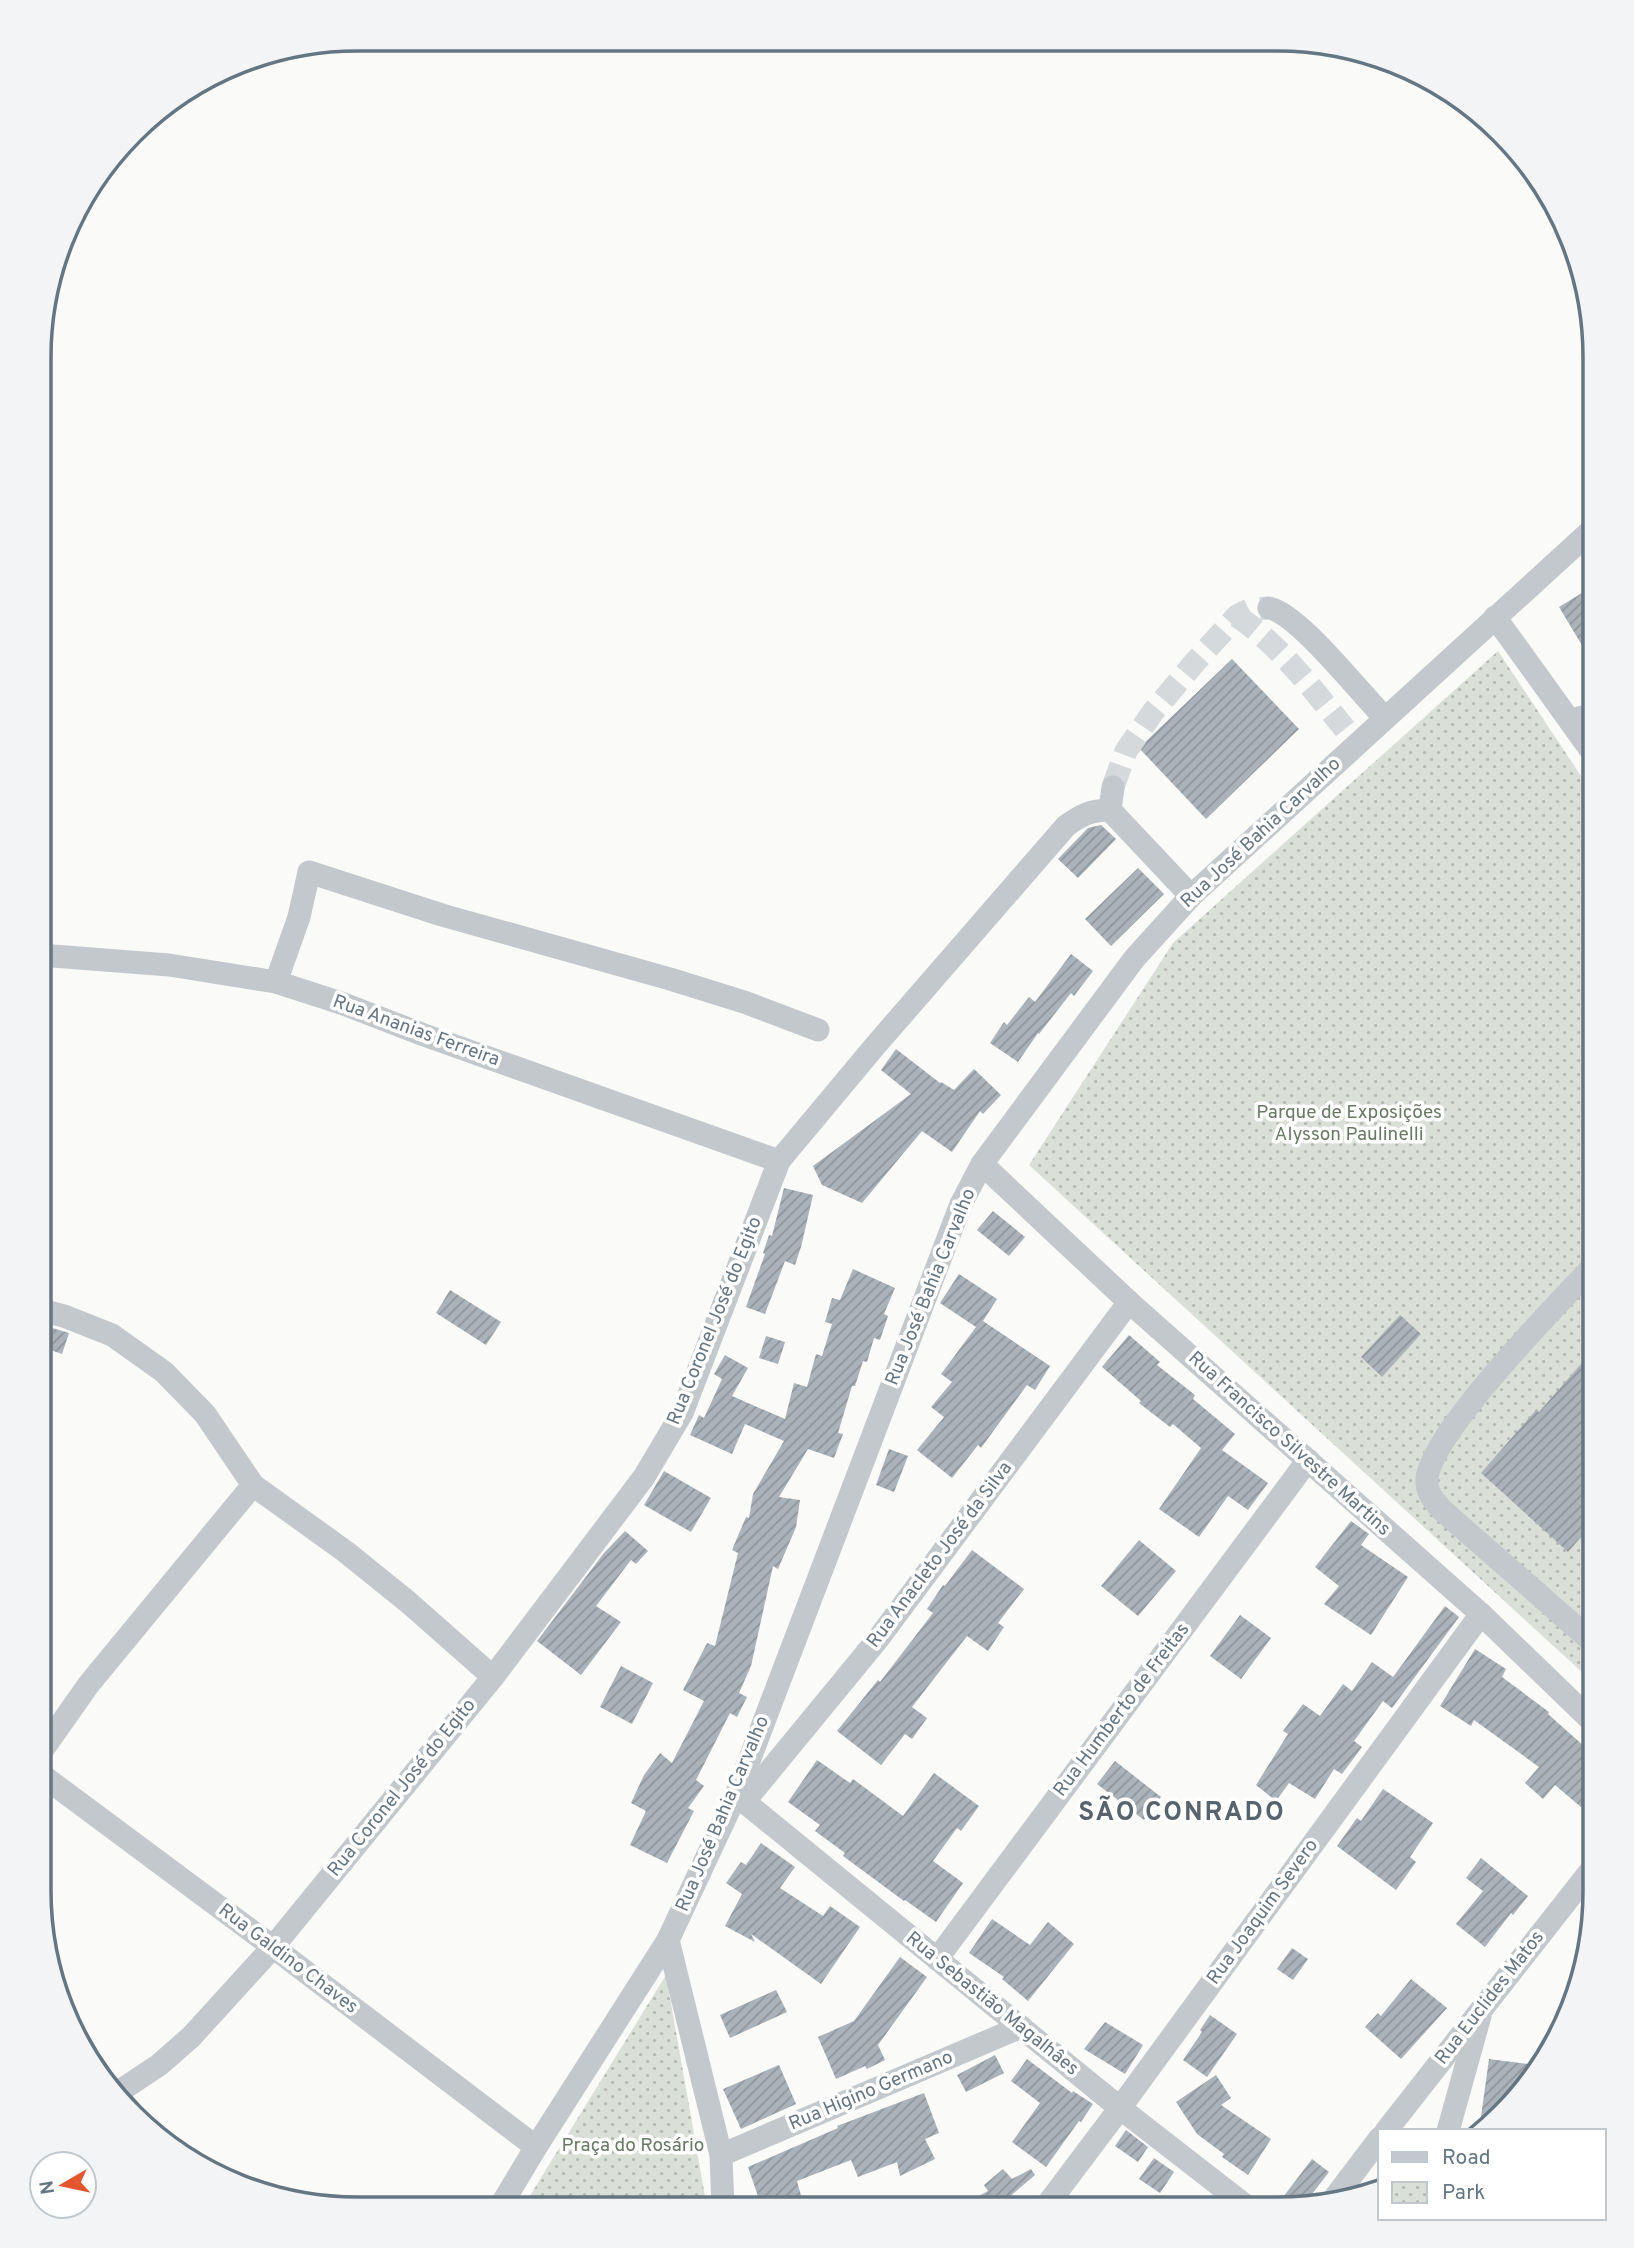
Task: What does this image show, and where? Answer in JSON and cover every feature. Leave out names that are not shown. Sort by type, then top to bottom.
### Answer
[{"type":"street","name":"Rua José Bahia Carvalho","points":[[506,2197],[668,1940],[740,1798],[961,1205],[982,1164],[1134,959],[1191,896],[1351,736],[1385,718],[1583,538]]},
{"type":"street","points":[[1269,608],[1288,617],[1320,647],[1385,718]]},
{"type":"street","points":[[1495,617],[1583,738]]},
{"type":"street","points":[[1571,720],[1583,717]]},
{"type":"street","points":[[1113,787],[1110,810],[1191,896]]},
{"type":"street","name":"Rua Coronel José do Egito","points":[[123,2089],[159,2065],[191,2038],[273,1947],[492,1677],[643,1477],[682,1413],[779,1161],[884,1035],[1066,826],[1093,810],[1110,810]]},
{"type":"street","points":[[276,982],[299,917],[309,872],[442,915],[719,994],[818,1030]]},
{"type":"street","name":"Rua Ananias Ferreira","points":[[51,956],[169,965],[276,982],[779,1161]]},
{"type":"street","name":"Rua Francisco Silvestre Martins","points":[[982,1164],[1129,1302],[1481,1614],[1583,1712]]},
{"type":"street","points":[[1583,1277],[1497,1371],[1447,1433],[1430,1465],[1427,1482],[1431,1496],[1442,1510],[1583,1633]]},
{"type":"street","name":"Rua Anacleto José da Silva","points":[[740,1798],[878,1639],[1129,1302]]},
{"type":"street","points":[[51,1313],[112,1335],[164,1372],[205,1414],[253,1485],[398,1593],[492,1677]]},
{"type":"street","name":"Rua Humberto de Freitas","points":[[937,1959],[1308,1460]]},
{"type":"street","points":[[51,1738],[89,1684],[253,1485]]},
{"type":"street","name":"Rua Joaquim Severo","points":[[1053,2197],[1481,1614]]},
{"type":"street","name":"Rua Galdino Chaves","points":[[51,1782],[536,2147]]},
{"type":"street","name":"Rua Sebastião Magalhâes","points":[[740,1798],[1120,2108],[1235,2197]]},
{"type":"street","name":"Rua Euclides Matos","points":[[1388,2129],[1583,1880]]},
{"type":"street","points":[[668,1940],[721,2155],[723,2197]]},
{"type":"street","points":[[1449,2129],[1482,2006]]},
{"type":"street","name":"Rua Higino Germano","points":[[721,2155],[1021,2027]]},
{"type":"street","points":[[1340,2190],[1378,2141]]},
{"type":"green space","name":"Parque de Exposições Alysson Paulinelli","points":[[1498,651],[1583,779],[1583,1673],[1029,1165],[1173,943]]},
{"type":"green space","name":"Praça do Rosário","points":[[666,1975],[705,2197],[529,2197]]},
{"type":"building","points":[[1583,592],[1583,647],[1559,607]]},
{"type":"building","points":[[1232,659],[1299,729],[1206,819],[1139,748]]},
{"type":"building","points":[[1101,825],[1116,839],[1078,878],[1058,859],[1088,828]]},
{"type":"building","points":[[1138,868],[1164,894],[1111,946],[1085,919]]},
{"type":"building","points":[[1071,954],[1093,971],[1074,996],[1071,993],[1038,1033],[1018,1062],[990,1043],[1004,1022],[1007,1025],[1029,997],[1035,1002]]},
{"type":"building","points":[[896,1049],[940,1083],[954,1090],[974,1069],[1001,1095],[983,1114],[980,1111],[952,1152],[922,1131],[862,1203],[822,1185],[813,1166],[911,1094],[881,1070]]},
{"type":"building","points":[[784,1188],[813,1195],[795,1265],[785,1261],[765,1314],[746,1307],[769,1235],[772,1236]]},
{"type":"building","points":[[993,1211],[1025,1237],[1009,1256],[977,1230]]},
{"type":"building","points":[[853,1269],[895,1288],[884,1314],[888,1316],[880,1340],[874,1338],[867,1362],[863,1361],[855,1386],[852,1386],[838,1433],[843,1434],[834,1458],[808,1449],[779,1497],[800,1500],[796,1527],[778,1569],[773,1566],[751,1666],[739,1693],[747,1697],[737,1717],[730,1713],[696,1780],[704,1786],[688,1808],[694,1811],[667,1863],[630,1845],[646,1811],[631,1803],[644,1775],[660,1753],[672,1763],[704,1701],[683,1690],[707,1643],[715,1646],[738,1553],[732,1550],[746,1517],[749,1518],[753,1494],[784,1441],[745,1424],[732,1454],[690,1435],[699,1415],[704,1418],[722,1379],[714,1374],[725,1355],[748,1368],[732,1396],[785,1419],[794,1383],[807,1387],[816,1354],[822,1356],[832,1324],[825,1322],[832,1298],[840,1300]]},
{"type":"building","points":[[959,1274],[997,1299],[983,1321],[1050,1366],[1035,1390],[1027,1385],[981,1448],[978,1445],[952,1478],[917,1450],[944,1417],[931,1407],[952,1382],[941,1374],[976,1327],[940,1303]]},
{"type":"building","points":[[450,1290],[501,1322],[486,1345],[436,1313]]},
{"type":"building","points":[[1400,1315],[1421,1334],[1382,1377],[1361,1357]]},
{"type":"building","points":[[51,1328],[69,1333],[62,1354],[51,1350]]},
{"type":"building","points":[[1129,1335],[1160,1362],[1157,1365],[1195,1395],[1193,1399],[1235,1434],[1222,1450],[1268,1483],[1248,1510],[1228,1496],[1199,1537],[1159,1509],[1201,1448],[1173,1424],[1170,1427],[1139,1403],[1141,1401],[1102,1367]]},
{"type":"building","points":[[766,1336],[785,1342],[778,1364],[759,1358]]},
{"type":"building","points":[[1583,1362],[1583,1535],[1568,1552],[1481,1473],[1536,1410],[1539,1412]]},
{"type":"building","points":[[889,1449],[908,1456],[894,1492],[876,1485]]},
{"type":"building","points":[[664,1471],[711,1498],[691,1532],[644,1505]]},
{"type":"building","points":[[1351,1521],[1369,1534],[1361,1545],[1408,1577],[1371,1635],[1324,1604],[1339,1586],[1315,1567]]},
{"type":"building","points":[[625,1531],[648,1551],[636,1564],[631,1560],[596,1606],[621,1622],[581,1675],[537,1641],[604,1553]]},
{"type":"building","points":[[1139,1540],[1176,1571],[1138,1616],[1101,1586]]},
{"type":"building","points":[[972,1550],[1024,1589],[998,1623],[1004,1627],[988,1651],[967,1636],[912,1707],[927,1718],[912,1739],[905,1734],[881,1765],[837,1731],[878,1680],[880,1682],[933,1613],[927,1609]]},
{"type":"building","points":[[1445,1606],[1459,1617],[1392,1708],[1383,1701],[1354,1741],[1362,1747],[1342,1774],[1334,1769],[1315,1799],[1289,1783],[1276,1801],[1256,1785],[1288,1734],[1283,1731],[1303,1704],[1320,1716],[1343,1684],[1352,1691],[1372,1662],[1393,1677]]},
{"type":"building","points":[[1240,1615],[1271,1638],[1241,1679],[1210,1656]]},
{"type":"building","points":[[1475,1649],[1506,1669],[1502,1677],[1549,1712],[1548,1714],[1583,1745],[1583,1809],[1555,1785],[1543,1799],[1525,1783],[1539,1767],[1474,1720],[1471,1726],[1440,1706]]},
{"type":"building","points":[[621,1666],[653,1683],[632,1724],[600,1707]]},
{"type":"building","points":[[817,1760],[850,1783],[853,1779],[903,1816],[934,1773],[979,1806],[961,1831],[957,1828],[933,1861],[963,1883],[936,1922],[843,1856],[845,1853],[815,1831],[820,1825],[788,1802]]},
{"type":"building","points":[[1115,1761],[1161,1797],[1144,1820],[1097,1784]]},
{"type":"building","points":[[1383,1789],[1433,1823],[1410,1857],[1416,1862],[1396,1890],[1337,1846],[1357,1818],[1361,1821]]},
{"type":"building","points":[[761,1843],[795,1867],[780,1888],[823,1916],[830,1906],[860,1927],[821,1984],[751,1934],[755,1942],[725,1926],[742,1894],[726,1883],[741,1862],[746,1865]]},
{"type":"building","points":[[1481,1858],[1528,1896],[1485,1947],[1456,1924],[1483,1891],[1466,1878]]},
{"type":"building","points":[[992,1919],[1030,1945],[1048,1922],[1074,1944],[1028,2001],[1002,1979],[1004,1977],[969,1953]]},
{"type":"building","points":[[1292,1948],[1308,1959],[1293,1980],[1277,1969]]},
{"type":"building","points":[[900,1957],[927,1977],[878,2045],[885,2060],[836,2079],[818,2037],[854,2021]]},
{"type":"building","points":[[1411,1979],[1447,2008],[1401,2059],[1365,2027],[1378,2013],[1381,2016]]},
{"type":"building","points":[[776,1990],[787,2012],[730,2038],[720,2015]]},
{"type":"building","points":[[1210,2015],[1237,2034],[1207,2077],[1183,2060]]},
{"type":"building","points":[[1105,2022],[1143,2045],[1125,2074],[1084,2049]]},
{"type":"building","points":[[995,2055],[1004,2073],[966,2092],[957,2075]]},
{"type":"building","points":[[1027,2059],[1072,2093],[1073,2091],[1093,2104],[1046,2167],[1012,2142],[1040,2103],[1011,2081]]},
{"type":"building","points":[[1489,2059],[1530,2064],[1507,2093],[1481,2119]]},
{"type":"building","points":[[779,2065],[796,2104],[741,2129],[723,2089]]},
{"type":"building","points":[[1216,2075],[1231,2098],[1221,2105],[1271,2139],[1248,2175],[1222,2157],[1224,2154],[1197,2134],[1176,2102]]},
{"type":"building","points":[[924,2093],[939,2133],[925,2139],[935,2159],[900,2176],[897,2162],[858,2177],[851,2160],[797,2181],[801,2197],[758,2197],[748,2167],[838,2128],[837,2126]]},
{"type":"building","points":[[1126,2130],[1148,2147],[1138,2162],[1115,2146]]},
{"type":"building","points":[[1154,2158],[1174,2172],[1160,2193],[1139,2179]]},
{"type":"building","points":[[1312,2159],[1329,2172],[1311,2196],[1283,2197]]},
{"type":"building","points":[[1003,2169],[1012,2179],[1031,2169],[1035,2175],[1009,2197],[977,2197],[988,2191],[984,2185]]},
{"type":"tunnel","points":[[1113,787],[1126,751],[1153,712],[1196,661],[1237,616],[1251,609],[1269,608]]},
{"type":"tunnel","points":[[1237,616],[1281,654],[1345,729]]},
{"type":"district","name":"SÃO CONRADO","points":[[1182,1813]]}]
